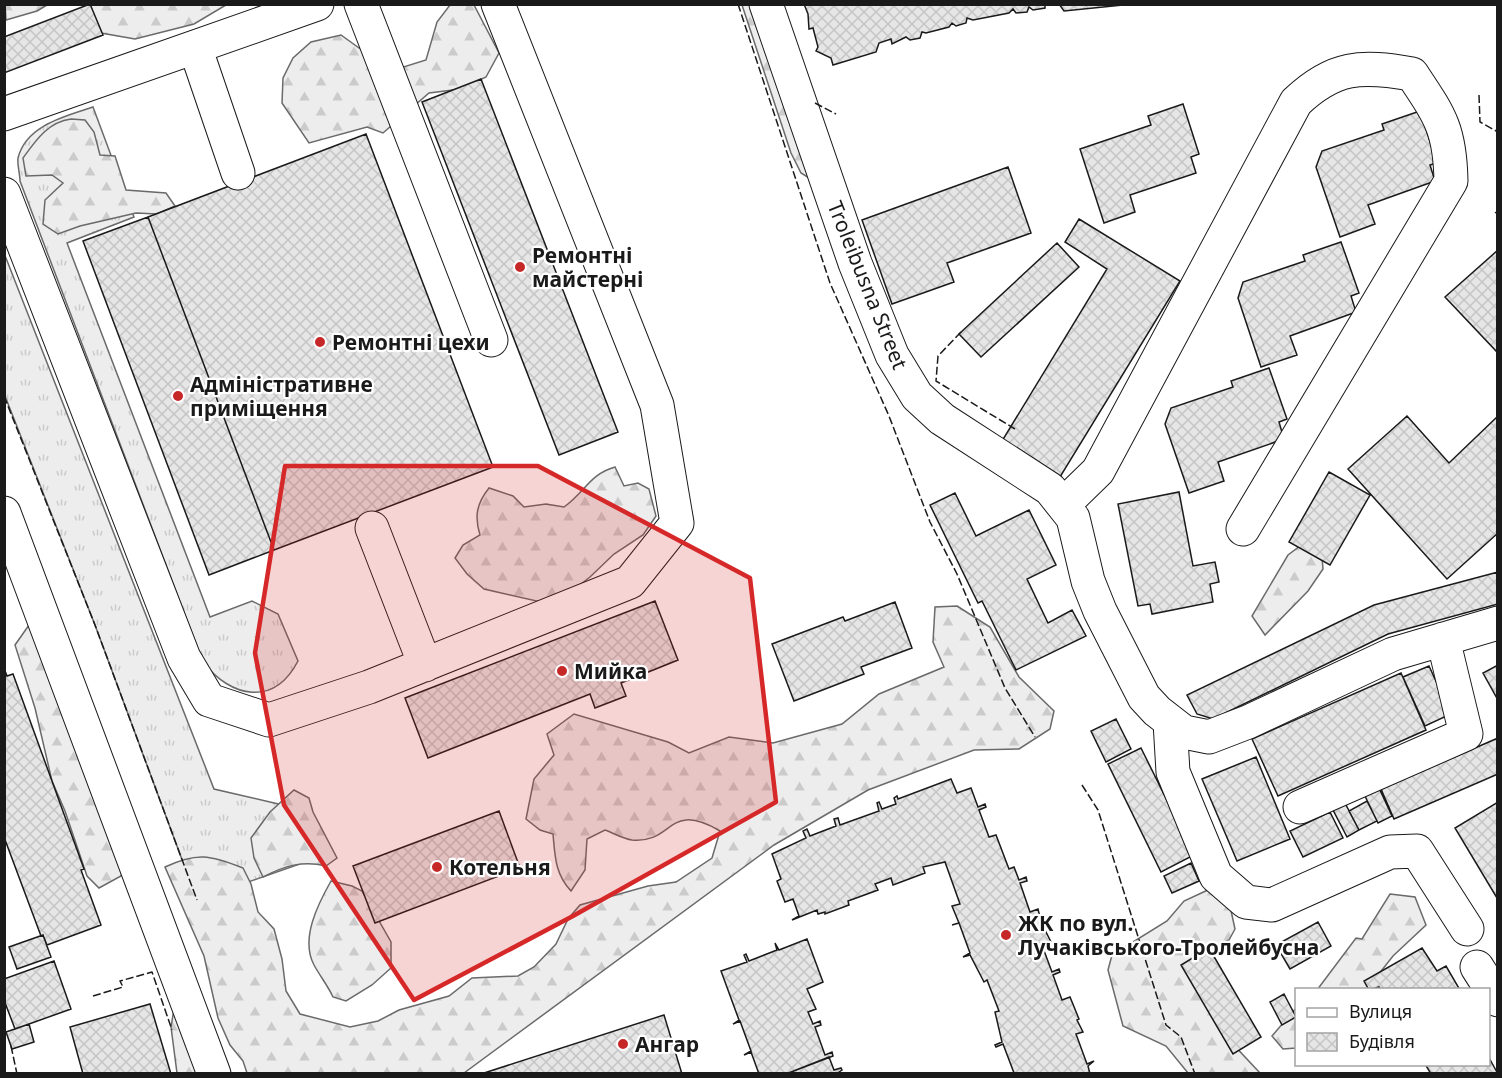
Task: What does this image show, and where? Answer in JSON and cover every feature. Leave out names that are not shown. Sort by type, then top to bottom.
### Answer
[{"type":"street","points":[[4,114],[317,4]]},
{"type":"street","points":[[362,4],[491,340]]},
{"type":"street","points":[[4,195],[184,658],[209,700],[269,720],[369,687],[630,582],[677,523],[657,405],[498,4]]},
{"type":"street","name":"Troleibusna Street","points":[[766,4],[855,263],[892,355],[917,396],[942,419],[1050,489],[1073,518],[1088,581],[1100,610],[1144,697],[1170,722],[1184,732],[1209,737],[1248,722],[1393,654],[1497,623]]},
{"type":"street","points":[[195,47],[238,173]]},
{"type":"street","points":[[1063,505],[1098,471],[1296,102],[1314,85],[1347,69],[1379,68],[1412,74],[1440,116],[1450,148],[1451,181],[1243,529]]},
{"type":"street","points":[[4,513],[214,1074]]},
{"type":"street","points":[[372,528],[425,665]]},
{"type":"street","points":[[1300,807],[1466,734],[1443,639]]},
{"type":"street","points":[[1170,722],[1173,772],[1216,876],[1246,902],[1272,905],[1390,852],[1417,851],[1467,929]]},
{"type":"street","points":[[1477,967],[1490,988]]},
{"type":"highlighted area","points":[[285,466],[538,466],[750,578],[776,802],[573,916],[414,1000],[284,805],[255,653]]},
{"type":"green space","points":[[5,4],[47,5],[37,11],[6,20]]},
{"type":"green space","points":[[90,5],[226,5],[194,24],[135,39],[101,33]]},
{"type":"green space","points":[[450,5],[474,5],[499,53],[486,77],[461,89],[429,93],[383,133],[367,127],[309,143],[282,103],[283,78],[293,58],[311,42],[341,35],[391,71],[426,60],[437,22]]},
{"type":"green space","points":[[742,5],[764,5],[814,181],[801,173],[791,153]]},
{"type":"green space","points":[[93,107],[134,217],[67,243],[210,617],[252,601],[278,614],[298,661],[288,676],[277,686],[265,691],[239,690],[226,684],[203,662],[20,181],[18,158],[29,137],[60,118]]},
{"type":"green space","points":[[71,119],[85,120],[94,132],[100,155],[115,156],[126,190],[166,193],[175,206],[157,214],[136,213],[80,226],[58,234],[43,224],[45,200],[63,183],[52,175],[26,176],[23,158],[49,128]]},
{"type":"green space","points":[[4,253],[214,789],[291,807],[311,860],[197,900],[95,625],[5,396]]},
{"type":"green space","points":[[615,467],[624,486],[638,483],[649,489],[656,516],[643,535],[614,554],[590,577],[554,605],[484,589],[467,574],[455,558],[463,545],[480,535],[477,522],[478,510],[489,488],[513,496],[524,507],[546,504],[564,507],[599,474]]},
{"type":"green space","points":[[1312,537],[1321,545],[1323,569],[1308,591],[1265,635],[1252,616],[1288,555]]},
{"type":"green space","points":[[957,606],[990,627],[1019,677],[1054,711],[1050,729],[1019,749],[974,750],[868,790],[774,845],[464,1073],[247,1073],[243,1061],[230,1045],[218,1018],[204,956],[165,867],[186,859],[204,857],[243,868],[251,884],[258,912],[274,929],[282,959],[286,991],[300,1014],[350,1027],[378,1021],[399,1010],[449,996],[472,978],[518,976],[534,967],[556,944],[568,919],[580,905],[648,886],[676,882],[712,858],[720,831],[690,820],[680,821],[656,836],[646,839],[632,840],[605,830],[587,839],[585,870],[571,891],[559,871],[553,834],[540,830],[526,819],[534,779],[554,755],[547,734],[574,714],[668,742],[689,753],[729,737],[773,743],[842,724],[879,694],[944,667],[933,642],[935,607]]},
{"type":"green space","points":[[29,625],[129,848],[121,876],[99,888],[87,876],[65,811],[52,781],[35,708],[15,645]]},
{"type":"green space","points":[[294,790],[309,798],[313,812],[337,858],[326,866],[294,865],[263,877],[254,858],[251,838],[270,812]]},
{"type":"green space","points":[[331,881],[362,891],[391,942],[391,968],[372,985],[346,1001],[333,997],[310,955],[312,922]]},
{"type":"green space","points":[[1210,889],[1230,906],[1235,929],[1229,940],[1197,955],[1231,1042],[1260,1073],[1188,1073],[1166,1046],[1123,1026],[1108,970],[1112,955],[1167,921],[1184,901]]},
{"type":"green space","points":[[1390,894],[1415,897],[1426,925],[1393,956],[1368,988],[1318,988],[1356,938],[1362,939]]},
{"type":"green space","points":[[175,1003],[228,1073],[177,1073],[171,1027]]},
{"type":"green space","points":[[1295,1009],[1295,1048],[1283,1049],[1272,1036]]},
{"type":"building","points":[[90,4],[103,35],[4,73],[4,37]]},
{"type":"building","points":[[804,4],[1045,4],[1045,8],[1033,10],[1029,7],[1027,12],[1016,13],[1013,9],[1009,13],[973,20],[967,18],[966,23],[956,26],[952,23],[949,27],[922,32],[920,38],[910,40],[906,37],[892,44],[891,39],[879,43],[876,52],[833,65],[831,58],[816,51],[818,47],[813,28],[809,29],[808,14]]},
{"type":"building","points":[[1059,4],[1133,4],[1064,11]]},
{"type":"building","name":"Ремонтні майстерні","points":[[481,79],[618,432],[559,455],[422,102]]},
{"type":"building","points":[[1183,104],[1199,154],[1191,157],[1196,173],[1130,195],[1135,212],[1104,223],[1080,149],[1151,125],[1148,116]]},
{"type":"building","points":[[1420,111],[1437,163],[1430,165],[1435,181],[1368,205],[1375,224],[1340,237],[1316,167],[1322,151],[1384,130],[1382,124]]},
{"type":"building","name":"Ремонтні цехи","points":[[366,134],[493,467],[274,550],[148,217]]},
{"type":"building","points":[[1008,167],[1031,233],[947,263],[954,282],[892,304],[862,220]]},
{"type":"building","name":"Адміністративне приміщення","points":[[148,217],[274,550],[209,575],[83,241]]},
{"type":"building","points":[[1079,219],[1180,281],[1060,477],[1002,441],[1107,269],[1065,242]]},
{"type":"building","points":[[1341,242],[1359,293],[1351,296],[1356,312],[1290,336],[1297,355],[1261,367],[1238,298],[1243,282],[1305,261],[1303,255]]},
{"type":"building","points":[[1057,243],[1079,267],[981,357],[959,334]]},
{"type":"building","points":[[1498,250],[1498,353],[1445,297]]},
{"type":"building","points":[[1269,368],[1287,419],[1279,422],[1284,439],[1218,462],[1224,481],[1189,493],[1165,424],[1171,408],[1233,387],[1231,381]]},
{"type":"building","points":[[1407,416],[1449,463],[1498,416],[1498,533],[1447,579],[1348,469]]},
{"type":"building","points":[[1329,472],[1370,495],[1330,565],[1289,542]]},
{"type":"building","points":[[1179,492],[1193,566],[1215,562],[1219,582],[1210,584],[1213,602],[1152,614],[1150,604],[1138,606],[1118,504]]},
{"type":"building","points":[[955,493],[976,536],[1029,510],[1056,565],[1027,579],[1048,623],[1072,610],[1086,636],[1016,670],[982,601],[978,603],[930,505]]},
{"type":"building","points":[[1498,572],[1498,604],[1388,634],[1213,719],[1197,714],[1187,695],[1374,605]]},
{"type":"building","name":"Мийка","points":[[655,601],[678,660],[621,683],[626,696],[595,708],[590,694],[428,758],[405,698]]},
{"type":"building","points":[[895,602],[912,648],[861,667],[864,674],[794,701],[772,644],[843,617],[845,621]]},
{"type":"building","points":[[1498,665],[1498,700],[1483,673]]},
{"type":"building","points":[[1429,666],[1451,714],[1425,726],[1403,677]]},
{"type":"building","points":[[4,668],[7,676],[13,674],[84,869],[81,870],[101,925],[47,945],[43,935],[41,936],[4,837]]},
{"type":"building","points":[[1401,673],[1426,730],[1278,796],[1252,739]]},
{"type":"building","points":[[1116,719],[1131,749],[1106,762],[1091,731]]},
{"type":"building","points":[[1498,738],[1498,774],[1394,819],[1381,789]]},
{"type":"building","points":[[1141,748],[1194,855],[1161,872],[1108,764]]},
{"type":"building","points":[[1256,757],[1290,839],[1237,861],[1202,779]]},
{"type":"building","name":"ЖК по вул. Лучаківського-Тролейбусна","points":[[951,779],[957,793],[971,788],[978,807],[985,804],[986,807],[979,810],[989,837],[996,835],[1009,869],[1014,867],[1019,880],[1026,877],[1027,881],[1020,883],[1030,912],[1038,909],[1041,922],[1052,944],[1043,948],[1052,972],[1059,969],[1060,972],[1053,975],[1062,1000],[1070,997],[1083,1032],[1076,1034],[1087,1064],[1094,1061],[1088,1066],[1090,1074],[1012,1074],[1014,1073],[1003,1044],[996,1047],[995,1045],[1002,1042],[995,1012],[999,1011],[987,980],[984,982],[970,955],[963,957],[970,953],[952,906],[960,904],[945,862],[923,867],[925,873],[893,885],[891,878],[875,884],[878,890],[848,901],[849,905],[825,914],[825,912],[818,914],[817,910],[792,920],[799,916],[793,899],[785,902],[777,881],[781,879],[772,854],[806,838],[803,831],[807,829],[810,836],[836,826],[834,819],[838,818],[840,825],[879,811],[877,803],[879,802],[882,809],[896,804],[894,798],[897,796],[898,799]]},
{"type":"building","points":[[1379,788],[1392,816],[1378,823],[1364,794]]},
{"type":"building","points":[[1367,801],[1377,821],[1359,830],[1349,811]]},
{"type":"building","points":[[1498,802],[1498,897],[1497,898],[1455,828]]},
{"type":"building","points":[[1345,803],[1359,830],[1347,837],[1333,810]]},
{"type":"building","name":"Котельня","points":[[499,811],[520,868],[375,923],[353,866]]},
{"type":"building","points":[[1330,812],[1343,838],[1303,857],[1290,831]]},
{"type":"building","points":[[1191,863],[1199,881],[1172,893],[1164,876]]},
{"type":"building","points":[[1318,922],[1331,946],[1290,969],[1276,945]]},
{"type":"building","points":[[43,935],[51,957],[17,969],[9,947]]},
{"type":"building","points":[[807,939],[823,982],[807,989],[816,1009],[808,1012],[813,1024],[820,1021],[821,1025],[815,1027],[825,1055],[832,1052],[833,1056],[786,1074],[759,1074],[751,1052],[744,1055],[751,1051],[740,1021],[733,1024],[739,1020],[721,971],[747,962],[744,955],[746,954],[749,961],[777,950],[775,943],[779,950]]},
{"type":"building","points":[[1209,948],[1261,1037],[1233,1054],[1181,965]]},
{"type":"building","points":[[1422,948],[1437,971],[1446,966],[1459,988],[1368,988],[1364,981]]},
{"type":"building","points":[[54,961],[71,1009],[15,1029],[4,1000],[4,979]]},
{"type":"building","points":[[1284,994],[1295,1018],[1282,1025],[1270,1002]]},
{"type":"building","points":[[150,1004],[171,1074],[83,1074],[70,1027]]},
{"type":"building","name":"Ангар","points":[[664,1015],[682,1074],[481,1074]]},
{"type":"building","points":[[29,1024],[34,1042],[12,1049],[6,1032]]},
{"type":"building","points":[[829,1057],[834,1070],[841,1068],[842,1070],[836,1074],[786,1074]]},
{"type":"building","points":[[1490,1060],[1498,1074],[1431,1074],[1426,1066],[1490,1066]]},
{"type":"fence","points":[[738,4],[830,283],[889,416],[930,522],[957,574],[1005,688],[1035,737]]},
{"type":"fence","points":[[1479,95],[1480,122],[1498,132]]},
{"type":"fence","points":[[815,103],[836,114]]},
{"type":"fence","points":[[961,332],[938,356],[936,381],[1015,429]]},
{"type":"fence","points":[[4,396],[95,625],[197,900]]},
{"type":"fence","points":[[1082,785],[1098,810],[1166,1025],[1181,1037],[1195,1074]]},
{"type":"fence","points":[[93,996],[123,987],[120,981],[152,972],[172,1030]]},
{"type":"fence","points":[[11,1046],[17,1074]]},
{"type":"place","name":"Ремонтні майстерні","points":[[520,267]]},
{"type":"place","name":"Ремонтні цехи","points":[[320,342]]},
{"type":"place","name":"Адміністративне приміщення","points":[[178,396]]},
{"type":"place","name":"Мийка","points":[[562,671]]},
{"type":"place","name":"Котельня","points":[[437,867]]},
{"type":"place","name":"ЖК по вул. Лучаківського-Тролейбусна","points":[[1006,935]]},
{"type":"place","name":"Ангар","points":[[623,1044]]}]
